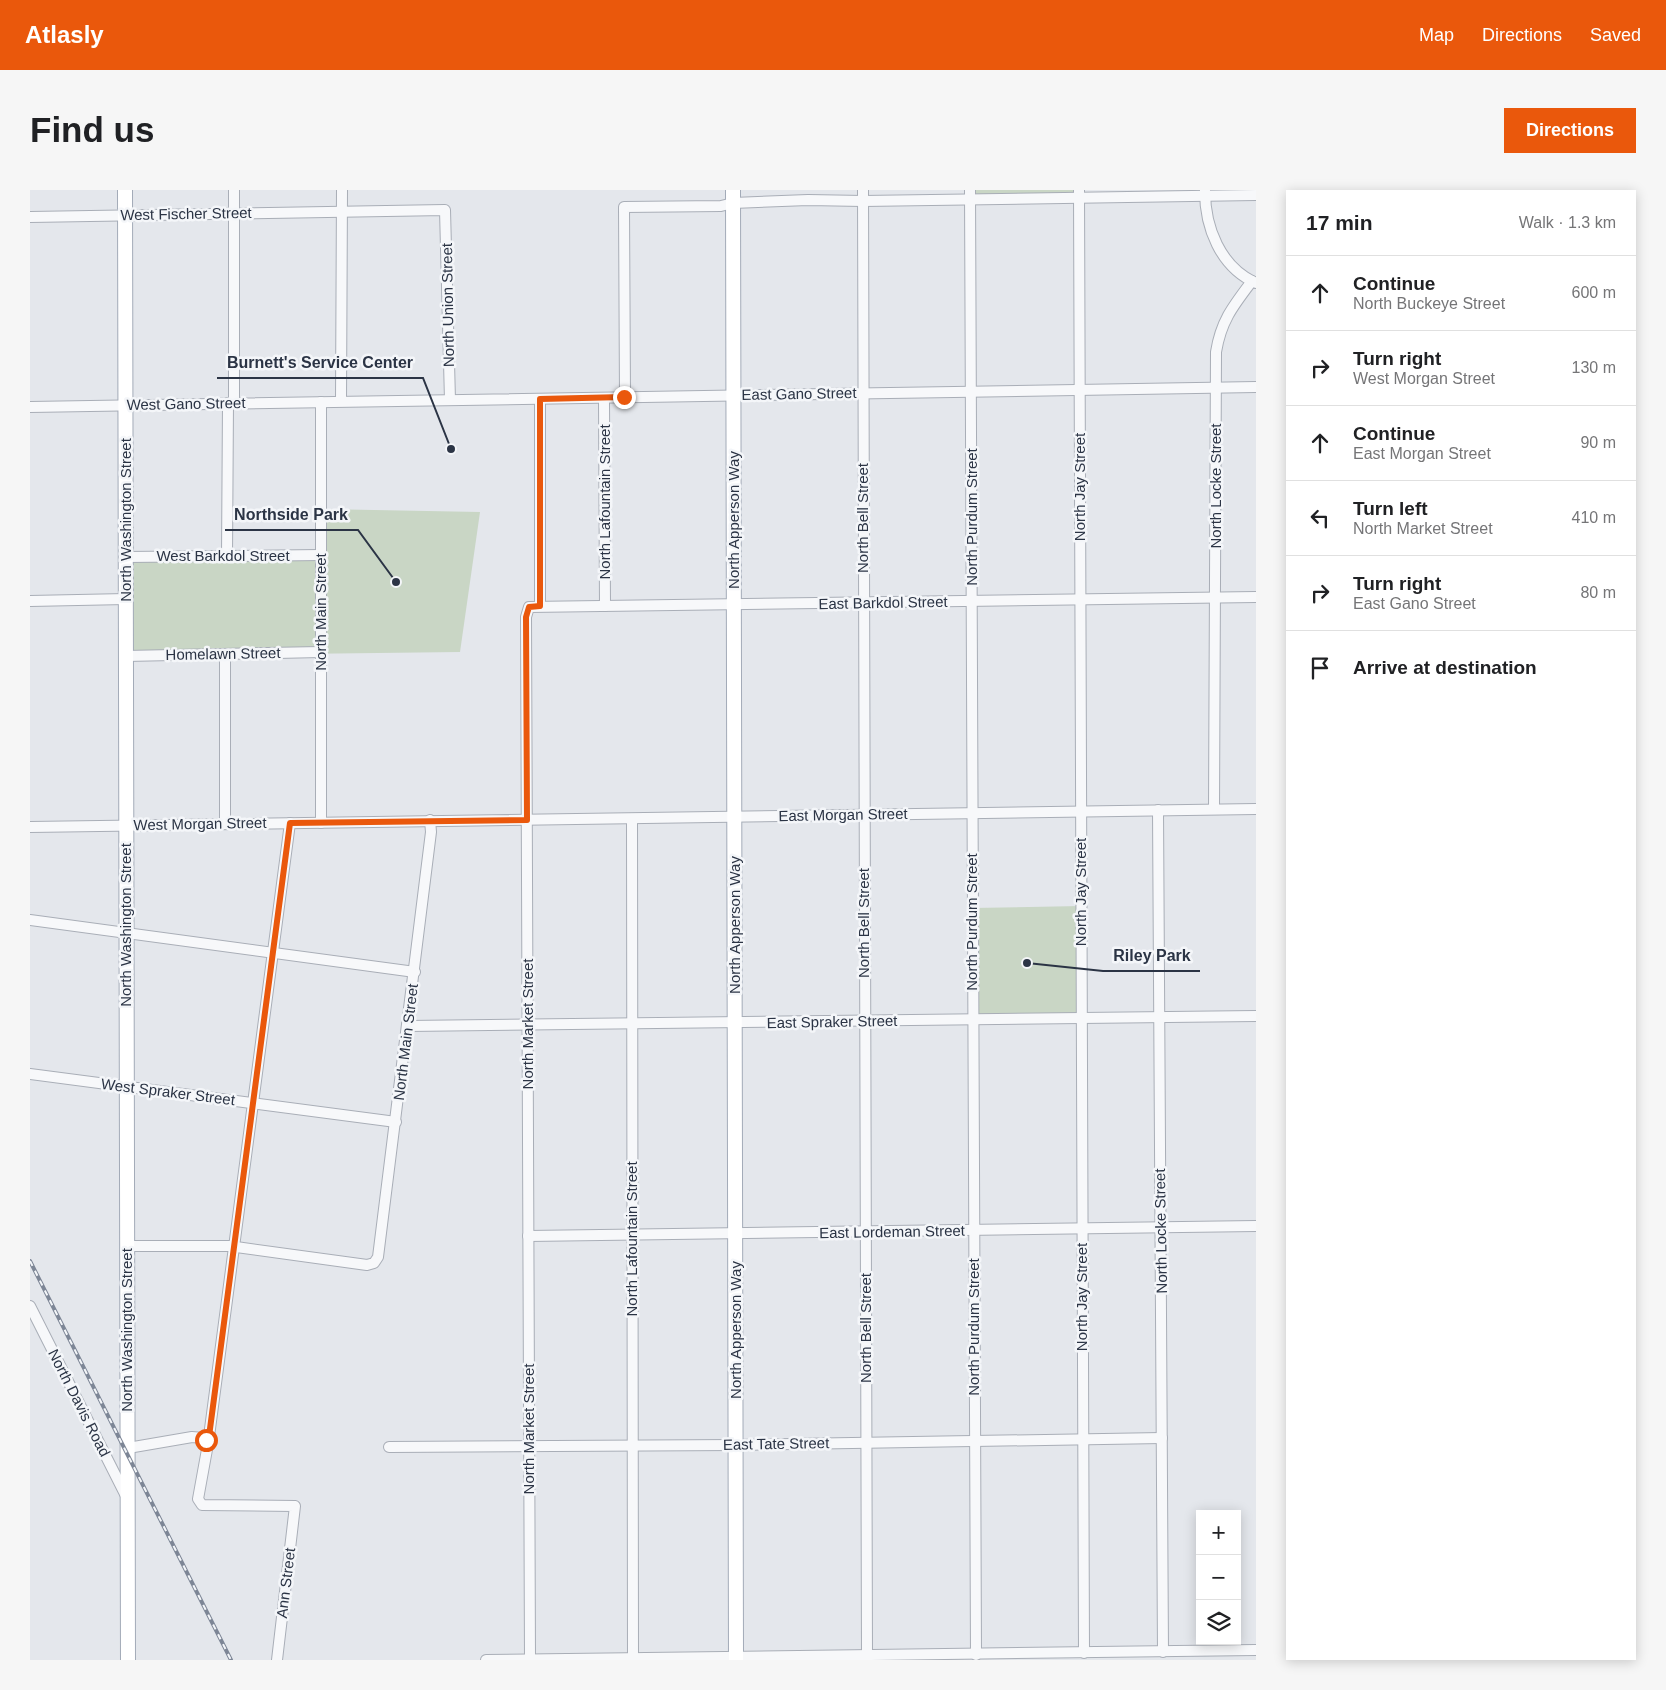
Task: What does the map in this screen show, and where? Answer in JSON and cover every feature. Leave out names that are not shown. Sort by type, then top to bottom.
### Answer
[{"type":"main road","name":"North Washington Street","points":[[125,190],[128,1660]]},
{"type":"main road","name":"North Apperson Way","points":[[733,196],[736,817],[736,1659]]},
{"type":"street","points":[[227,556],[234,190]]},
{"type":"street","points":[[342,190],[342,402]]},
{"type":"street","points":[[624,397],[624,207],[721,206],[733,196],[808,200],[863,195],[1205,193],[1256,195]]},
{"type":"street","name":"North Locke Street","points":[[1205,193],[1206,216],[1217,245],[1232,264],[1254,282],[1229,311],[1220,331],[1216,352],[1214,809]]},
{"type":"street","name":"North Purdum Street","points":[[970,194],[976,1655]]},
{"type":"street","name":"North Jay Street","points":[[1079,194],[1084,1653]]},
{"type":"street","name":"North Bell Street","points":[[863,195],[867,1657]]},
{"type":"street","name":"West Fischer Street","points":[[30,217],[445,210]]},
{"type":"street","name":"North Union Street","points":[[445,210],[450,400]]},
{"type":"street","name":"East Gano Street","points":[[342,402],[1256,387]]},
{"type":"street","name":"North Lafountain Street","points":[[604,398],[605,606]]},
{"type":"street","points":[[540,399],[540,606]]},
{"type":"street","name":"North Main Street","points":[[321,402],[321,823]]},
{"type":"street","name":"West Gano Street","points":[[30,406],[342,402]]},
{"type":"street","name":"West Barkdol Street","points":[[126,557],[321,555]]},
{"type":"street","name":"East Barkdol Street","points":[[540,606],[1256,597]]},
{"type":"street","points":[[30,601],[126,599]]},
{"type":"street","name":"North Market Street","points":[[530,1659],[526,617],[529,607],[540,606]]},
{"type":"street","name":"Homelawn Street","points":[[126,656],[321,652]]},
{"type":"street","points":[[225,654],[225,824]]},
{"type":"street","name":"East Morgan Street","points":[[430,820],[632,819],[1256,809]]},
{"type":"street","name":"North Locke Street","points":[[1158,810],[1162,1438],[1160,1655]]},
{"type":"street","name":"North Lafountain Street","points":[[632,819],[633,1659]]},
{"type":"street","name":"North Main Street","points":[[234,1248],[367,1265],[374,1263],[378,1257],[415,972],[431,832],[430,820]]},
{"type":"street","name":"West Morgan Street","points":[[30,827],[430,820]]},
{"type":"street","points":[[208,1444],[290,823]]},
{"type":"street","points":[[30,920],[415,972]]},
{"type":"street","name":"East Spraker Street","points":[[408,1026],[631,1025],[1081,1018],[1090,1020],[1256,1016]]},
{"type":"street","name":"West Spraker Street","points":[[30,1074],[396,1122]]},
{"type":"street","name":"East Lordeman Street","points":[[528,1236],[1256,1226]]},
{"type":"street","points":[[127,1246],[234,1248]]},
{"type":"street","name":"North Davis Road","points":[[30,1306],[128,1499]]},
{"type":"street","points":[[128,1448],[192,1437],[203,1438],[208,1444]]},
{"type":"street","name":"East Tate Street","points":[[389,1447],[736,1445],[1162,1438]]},
{"type":"street","name":"Ann Street","points":[[208,1444],[199,1502],[210,1505],[295,1506],[277,1660]]},
{"type":"street","points":[[486,1660],[953,1658],[976,1655],[1084,1653],[1160,1655],[1256,1650]]},
{"type":"green space","points":[[970,190],[1079,190],[1079,198],[970,199]]},
{"type":"green space","points":[[321,509],[480,512],[460,652],[126,656],[126,557],[321,555]]},
{"type":"green space","points":[[1081,906],[1081,1018],[973,1019],[972,908]]},
{"type":"railway","points":[[30,1261],[231,1660]]},
{"type":"place","name":"Burnett's Service Center","points":[[451,449]]},
{"type":"place","name":"Northside Park","points":[[396,582]]},
{"type":"place","name":"Riley Park","points":[[1027,963]]},
{"type":"route","points":[[206,1440],[208,1444],[290,823],[527,820],[526,617],[529,607],[540,606],[540,399],[624,397]]}]
